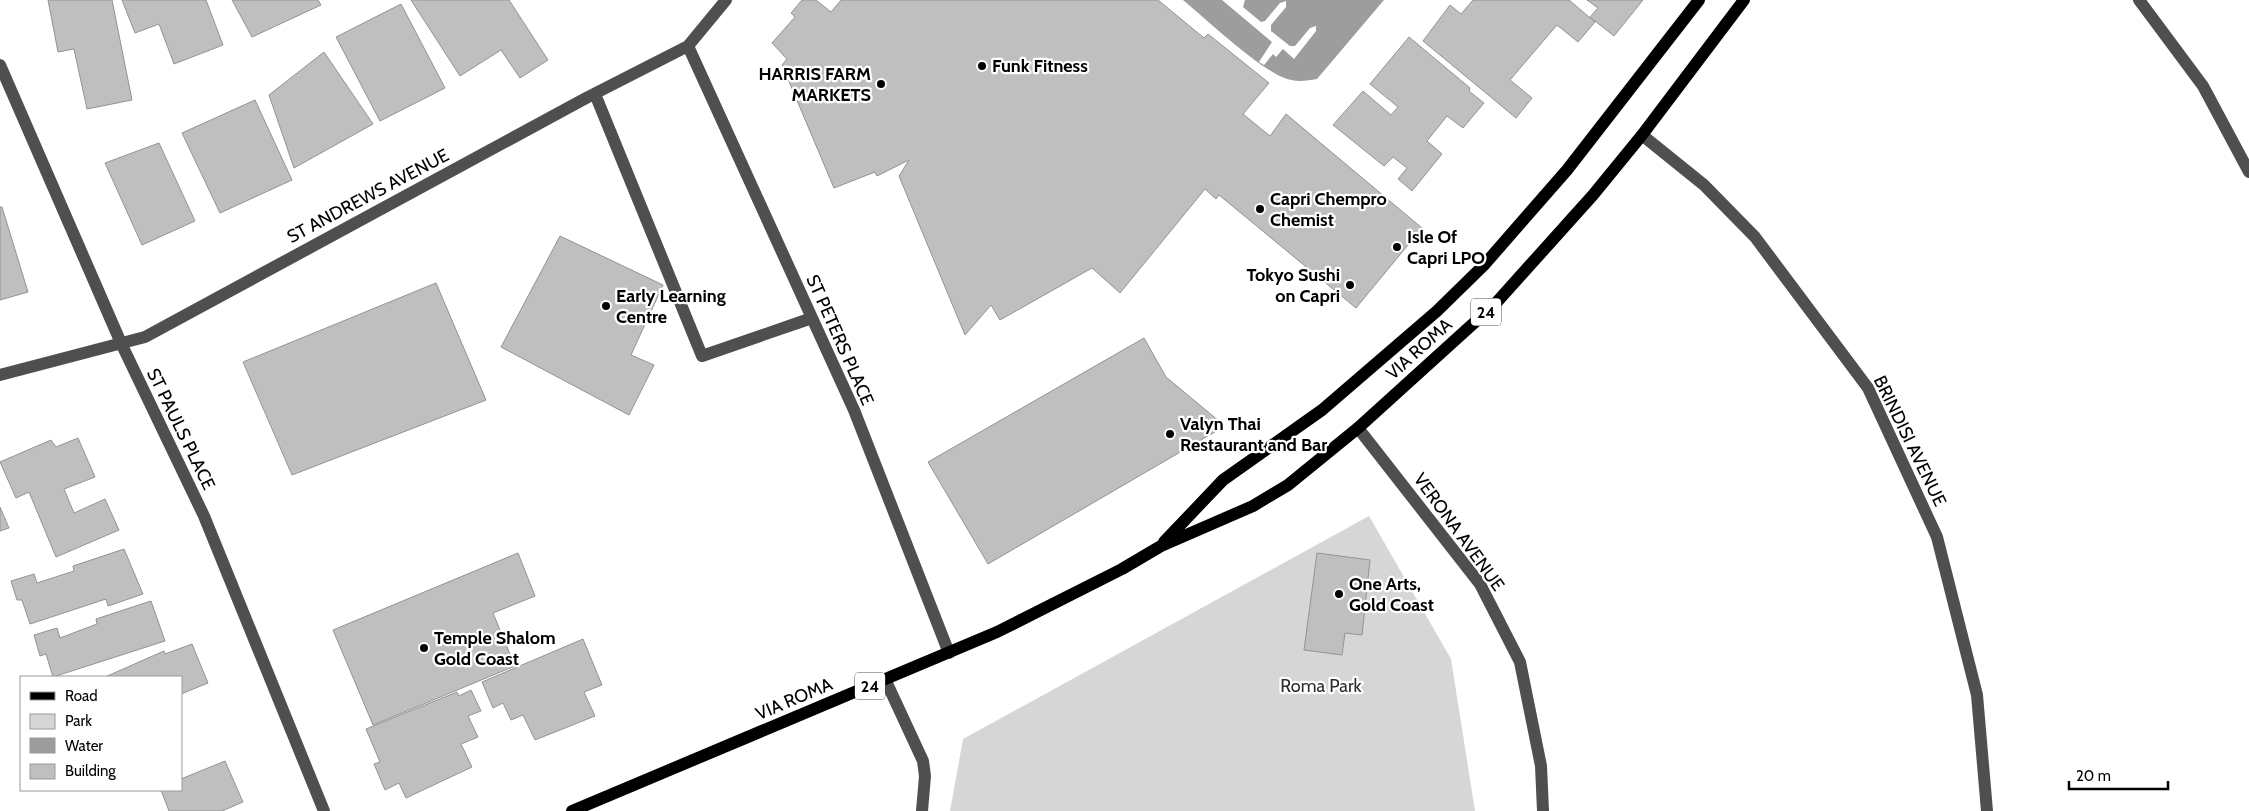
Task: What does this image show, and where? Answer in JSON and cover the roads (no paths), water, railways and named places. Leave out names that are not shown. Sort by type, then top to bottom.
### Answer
[{"type":"main road","name":"VIA ROMA","points":[[1161,546],[1223,480],[1322,410],[1437,311],[1484,265],[1567,170],[1699,0]]},
{"type":"main road","name":"VIA ROMA","points":[[572,811],[1014,624],[1161,546],[1272,496],[1358,428],[1496,303],[1593,195],[1642,135],[1744,0]]},
{"type":"street","name":"ST ANDREWS AVENUE","points":[[0,375],[145,337],[595,94],[688,46],[726,0]]},
{"type":"street","points":[[2140,0],[2203,86],[2249,172]]},
{"type":"street","name":"ST PETERS PLACE","points":[[688,46],[854,410],[949,652]]},
{"type":"street","name":"ST PAULS PLACE","points":[[0,65],[121,343],[204,516],[324,811]]},
{"type":"street","points":[[595,94],[702,356],[812,318]]},
{"type":"street","name":"BRINDISI AVENUE","points":[[1642,135],[1704,185],[1755,238],[1868,388],[1937,538],[1977,694],[1987,811]]},
{"type":"street","name":"VERONA AVENUE","points":[[1358,428],[1480,584],[1520,662],[1541,766],[1543,811]]},
{"type":"street","points":[[885,679],[924,760],[925,776],[922,811]]},
{"type":"water","points":[[1183,0],[1384,0],[1317,79],[1294,81],[1276,74],[1263,66]]},
{"type":"place","name":"Funk Fitness","points":[[982,66]]},
{"type":"place","name":"HARRIS FARM MARKETS","points":[[881,84]]},
{"type":"place","name":"Capri Chempro Chemist","points":[[1260,209]]},
{"type":"place","name":"Isle Of Capri LPO","points":[[1397,247]]},
{"type":"place","name":"Tokyo Sushi on Capri","points":[[1350,285]]},
{"type":"place","name":"Early Learning Centre","points":[[606,306]]},
{"type":"place","name":"Valyn Thai Restaurant and Bar","points":[[1170,434]]},
{"type":"place","name":"One Arts, Gold Coast","points":[[1339,594]]},
{"type":"place","name":"Temple Shalom Gold Coast","points":[[424,648]]},
{"type":"park label","name":"Roma Park","points":[[1321,686]]}]
